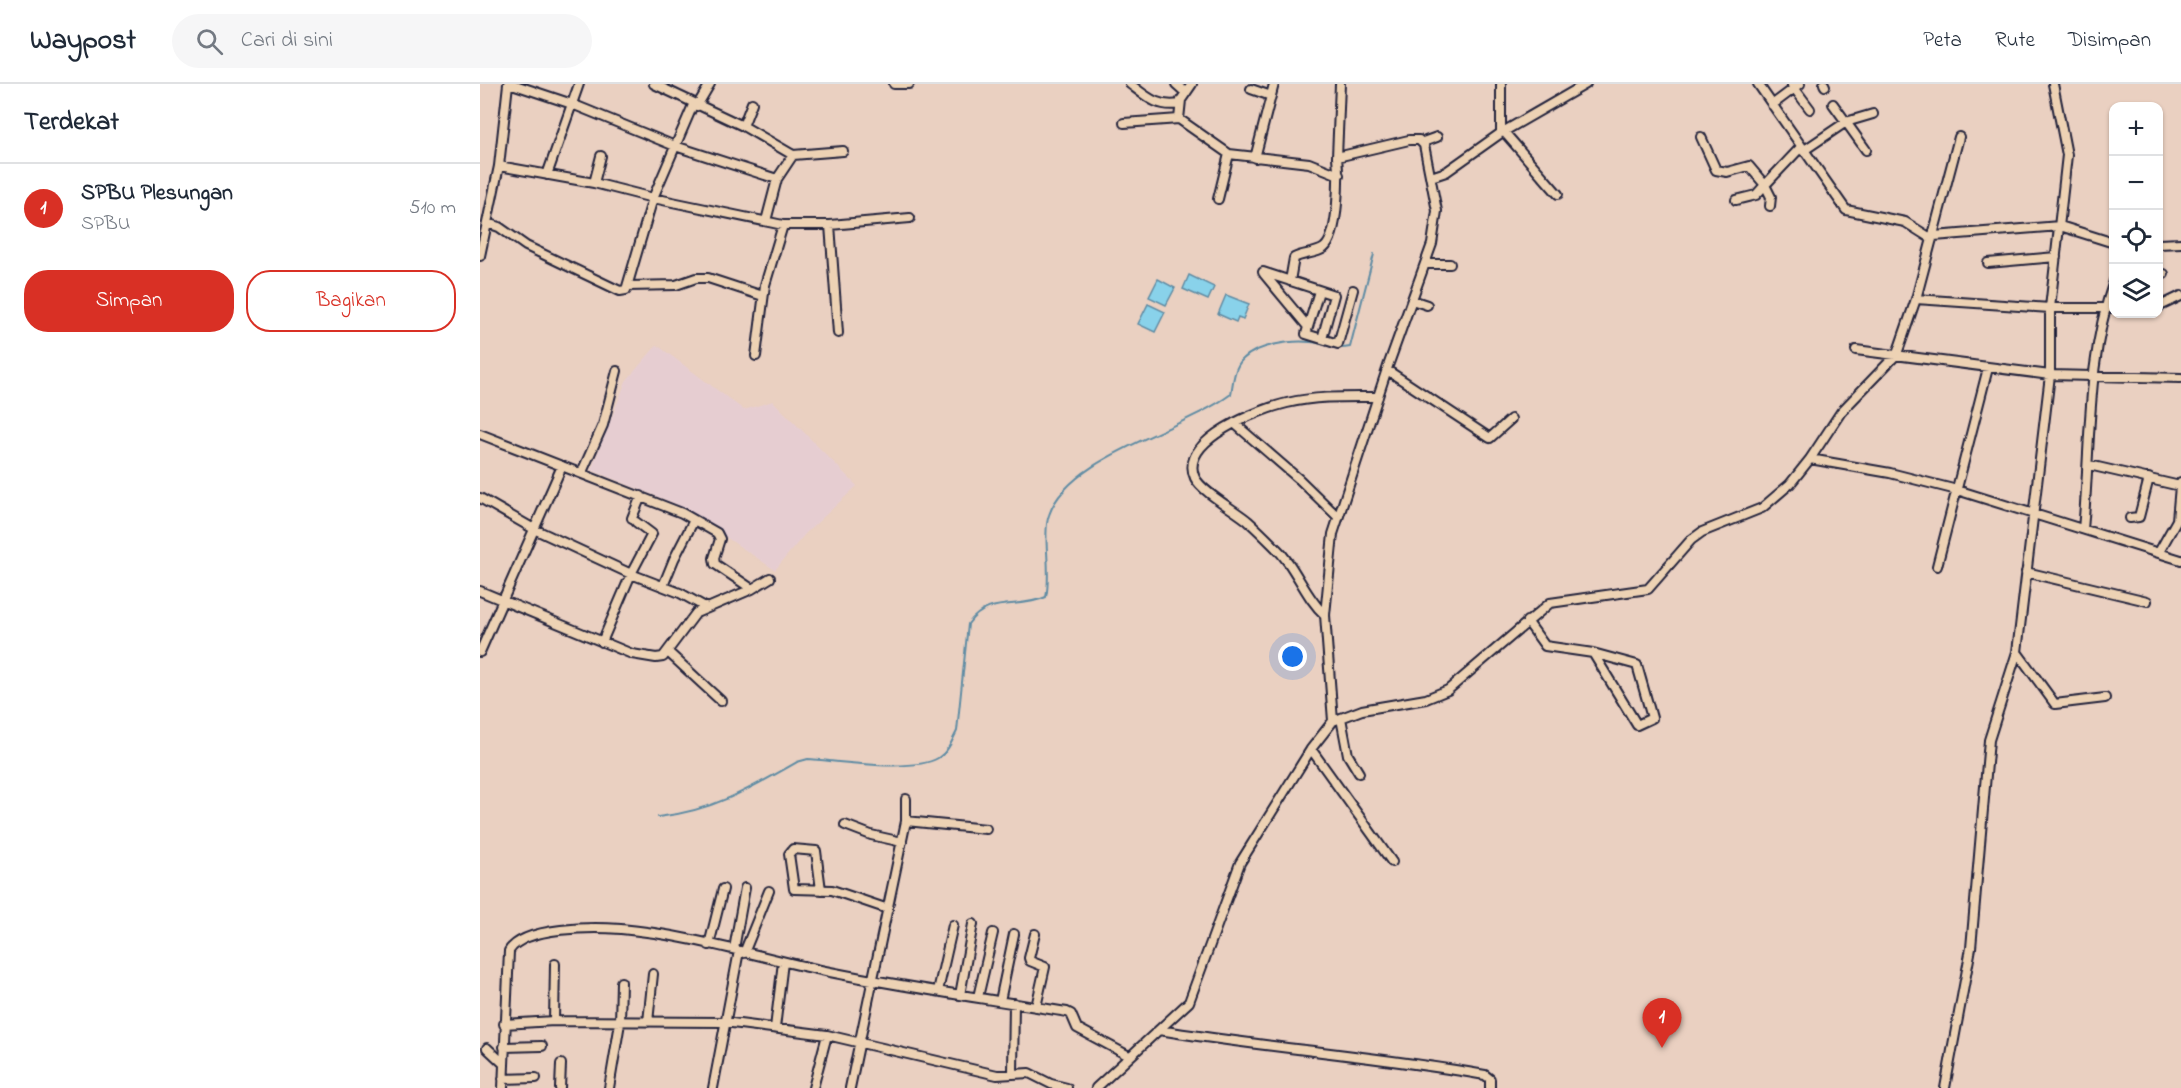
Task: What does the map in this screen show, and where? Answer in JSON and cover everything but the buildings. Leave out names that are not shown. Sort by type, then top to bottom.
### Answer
[{"type":"street","points":[[480,256],[499,166],[510,84],[572,104],[675,146],[777,179]]},
{"type":"street","points":[[548,175],[579,84]]},
{"type":"street","points":[[654,84],[695,106],[743,126],[793,155],[843,151]]},
{"type":"street","points":[[487,223],[500,227],[526,246],[620,291],[626,290],[653,198],[675,146],[695,106],[710,84]]},
{"type":"street","points":[[894,84],[909,84]]},
{"type":"street","points":[[1130,84],[1152,102],[1162,105],[1180,104]]},
{"type":"street","points":[[1176,84],[1186,93]]},
{"type":"street","points":[[1179,119],[1180,104],[1192,84]]},
{"type":"street","points":[[1255,158],[1274,84]]},
{"type":"street","points":[[1290,281],[1294,258],[1326,246],[1338,198],[1340,84]]},
{"type":"street","points":[[1501,84],[1503,133],[1558,194]]},
{"type":"street","points":[[1431,177],[1459,164],[1547,105],[1586,84]]},
{"type":"street","points":[[1758,84],[1845,210],[1905,222],[1933,238],[2060,226],[2109,241]]},
{"type":"street","points":[[1945,1088],[1971,948],[1989,740],[2017,652],[2050,375],[2050,308],[2067,155],[2053,84]]},
{"type":"street","points":[[1772,105],[1795,85],[1810,109]]},
{"type":"street","points":[[1251,89],[1271,96]]},
{"type":"street","points":[[743,126],[752,103]]},
{"type":"street","points":[[1833,104],[1866,150]]},
{"type":"street","points":[[1736,200],[1756,195],[1802,149],[1846,122],[1873,114]]},
{"type":"street","points":[[1124,123],[1179,119],[1229,154],[1309,162],[1339,175]]},
{"type":"street","points":[[1337,157],[1409,140],[1423,142],[1437,137]]},
{"type":"street","points":[[1701,137],[1716,170],[1727,172],[1749,166],[1765,185],[1771,197],[1770,206]]},
{"type":"street","points":[[1096,1088],[1180,1012],[1192,996],[1240,863],[1311,748],[1337,720],[1362,710],[1426,699],[1448,690],[1543,606],[1558,600],[1648,590],[1691,540],[1702,532],[1762,508],[1790,484],[1810,459],[1841,412],[1897,354],[1916,299],[1959,137]]},
{"type":"street","points":[[1359,773],[1348,755],[1337,720],[1325,615],[1337,516],[1425,264],[1437,220],[1436,201],[1423,142]]},
{"type":"street","points":[[1218,199],[1229,154]]},
{"type":"street","points":[[766,221],[777,179],[793,155]]},
{"type":"street","points":[[594,183],[601,156]]},
{"type":"street","points":[[499,166],[594,183],[653,198],[783,225],[830,225],[910,218]]},
{"type":"street","points":[[756,356],[763,296],[775,243],[783,225]]},
{"type":"street","points":[[830,225],[838,333]]},
{"type":"street","points":[[2163,244],[2181,243]]},
{"type":"street","points":[[1988,263],[2056,257]]},
{"type":"street","points":[[1425,264],[1450,264]]},
{"type":"street","points":[[1308,327],[1263,272],[1334,296],[1322,339]]},
{"type":"street","points":[[628,286],[676,285],[696,278],[708,278],[763,296]]},
{"type":"street","points":[[1319,291],[1306,334],[1338,344],[1353,290]]},
{"type":"street","points":[[2083,529],[2089,465],[2093,376],[2104,308],[2109,294]]},
{"type":"street","points":[[2163,305],[2181,296]]},
{"type":"street","points":[[1916,299],[2050,308],[2109,308]]},
{"type":"street","points":[[1412,300],[1427,305]]},
{"type":"street","points":[[1856,350],[2050,375],[2181,378]]},
{"type":"street","points":[[1387,368],[1462,418],[1486,437],[1493,437],[1511,419]]},
{"type":"street","points":[[1937,566],[1988,368]]},
{"type":"street","points":[[582,472],[603,425],[617,371]]},
{"type":"street","points":[[1325,615],[1313,604],[1276,547],[1195,477],[1194,456],[1213,436],[1253,413],[1289,402],[1378,397]]},
{"type":"street","points":[[1234,423],[1300,480],[1337,516]]},
{"type":"street","points":[[480,434],[640,496],[717,533],[720,539],[714,558],[715,564],[752,589]]},
{"type":"street","points":[[1810,459],[1890,473],[1957,490],[2033,512],[2181,561]]},
{"type":"street","points":[[2089,465],[2180,484],[2177,520],[2159,552]]},
{"type":"street","points":[[480,652],[562,466]]},
{"type":"street","points":[[2130,518],[2139,517],[2149,478]]},
{"type":"street","points":[[602,642],[631,574],[652,533],[634,520],[640,496]]},
{"type":"street","points":[[480,498],[534,529],[707,608]]},
{"type":"street","points":[[663,586],[694,520]]},
{"type":"street","points":[[2026,572],[2147,601]]},
{"type":"street","points":[[480,591],[602,642],[642,657],[656,658],[668,652],[696,614],[752,589],[770,578]]},
{"type":"street","points":[[1527,621],[1545,646],[1593,652],[1637,665],[1652,718],[1637,725],[1593,652]]},
{"type":"street","points":[[668,652],[721,701]]},
{"type":"street","points":[[2017,652],[2055,704],[2105,698]]},
{"type":"street","points":[[1311,748],[1392,862]]},
{"type":"street","points":[[850,1088],[875,979],[902,842],[906,821],[906,799]]},
{"type":"street","points":[[906,821],[986,829]]},
{"type":"street","points":[[845,825],[871,836],[902,842]]},
{"type":"street","points":[[821,890],[816,851],[793,849],[789,854],[793,887],[821,890],[888,909]]},
{"type":"street","points":[[713,1088],[739,951],[745,888]]},
{"type":"street","points":[[709,945],[723,889]]},
{"type":"street","points":[[739,951],[769,891]]},
{"type":"street","points":[[960,995],[973,924]]},
{"type":"street","points":[[938,991],[953,925]]},
{"type":"street","points":[[502,1088],[509,951],[512,946],[535,935],[565,930],[620,929],[938,991],[1067,1012],[1071,1014],[1077,1028],[1130,1056]]},
{"type":"street","points":[[978,997],[993,933]]},
{"type":"street","points":[[1000,1001],[1014,934]]},
{"type":"street","points":[[1035,934],[1029,958],[1030,961],[1045,966],[1036,1007]]},
{"type":"street","points":[[775,1028],[783,962]]},
{"type":"street","points":[[554,1021],[555,964]]},
{"type":"street","points":[[648,1022],[653,974]]},
{"type":"street","points":[[609,1088],[620,1023],[621,982]]},
{"type":"street","points":[[1013,1073],[1014,1003]]},
{"type":"street","points":[[504,1024],[554,1021],[724,1022],[827,1035],[986,1072],[1029,1072],[1051,1084],[1067,1088]]},
{"type":"street","points":[[1160,1030],[1276,1048],[1408,1061],[1485,1075],[1490,1079],[1490,1088]]},
{"type":"street","points":[[813,1088],[827,1035]]},
{"type":"street","points":[[504,1047],[542,1046]]},
{"type":"street","points":[[487,1048],[503,1063]]},
{"type":"street","points":[[560,1088],[561,1064]]},
{"type":"street","points":[[502,1079],[536,1078]]},
{"type":"shaded area","points":[[657,345],[744,410],[773,401],[857,486],[805,534],[775,570],[676,504],[591,470],[626,381]]},
{"type":"water","points":[[1189,275],[1214,287],[1208,300],[1183,289]]},
{"type":"water","points":[[1158,279],[1175,288],[1166,305],[1149,297]]},
{"type":"water","points":[[1226,295],[1249,304],[1243,319],[1238,317],[1236,322],[1218,314]]},
{"type":"water","points":[[1148,304],[1165,312],[1155,332],[1138,324]]},
{"type":"waterway","points":[[658,817],[696,810],[713,804],[747,790],[797,762],[808,759],[856,764],[912,765],[941,756],[957,731],[968,624],[985,609],[1004,604],[1025,603],[1046,597],[1048,587],[1047,523],[1061,494],[1079,476],[1102,461],[1185,420],[1231,394],[1238,366],[1249,354],[1275,344],[1293,342],[1316,343],[1339,348],[1350,347],[1374,254]]},
{"type":"place","name":"SPBU Plesungan","points":[[1662,1048]]}]
